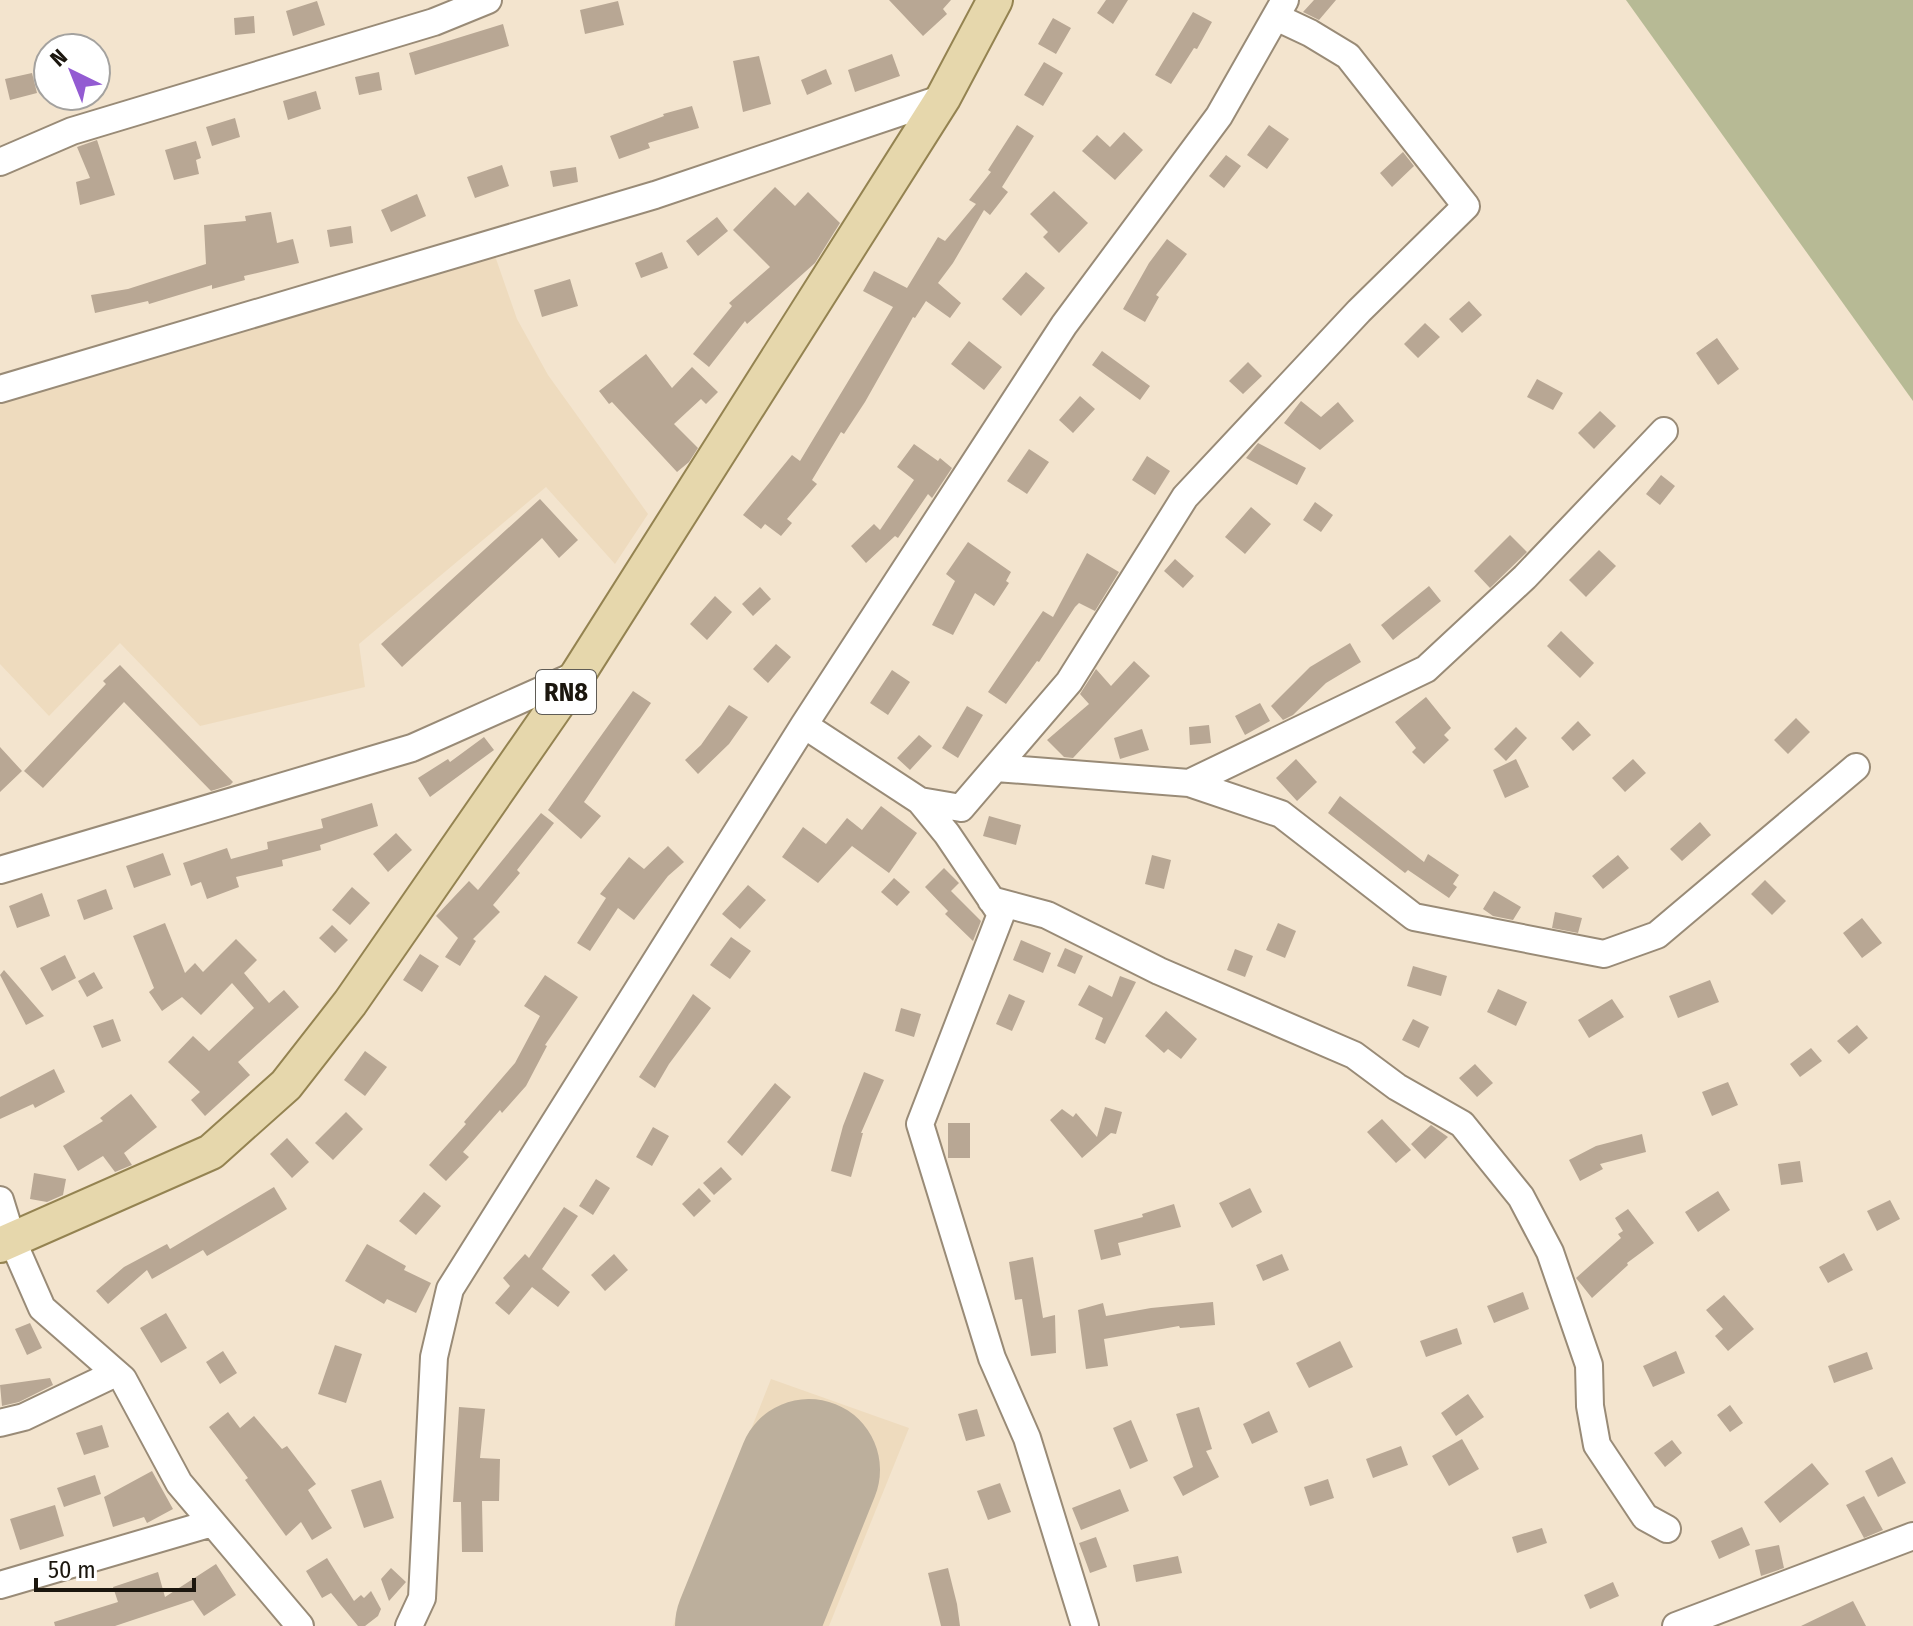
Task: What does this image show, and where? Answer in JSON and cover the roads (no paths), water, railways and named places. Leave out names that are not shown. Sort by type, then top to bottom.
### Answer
[{"type":"main road","name":"RN8","points":[[7,1243],[211,1152],[286,1085],[350,1003],[578,674],[943,98],[995,0]]},
{"type":"street","points":[[0,162],[72,131],[434,22],[488,0]]},
{"type":"street","points":[[409,1626],[422,1598],[434,1357],[450,1289],[804,725],[1064,325],[1219,116],[1280,8],[1310,33],[1348,56],[1466,206],[1359,311],[1185,497],[1069,682],[961,808],[920,801]]},
{"type":"street","points":[[0,389],[655,195],[943,98]]},
{"type":"street","points":[[1189,783],[1426,669],[1525,577],[1664,431]]},
{"type":"street","points":[[0,870],[412,748],[578,674]]},
{"type":"street","points":[[804,725],[920,801],[947,834],[1001,914],[920,1124],[992,1358],[1027,1438],[1085,1626]]},
{"type":"street","points":[[996,768],[1189,783],[1281,814],[1414,917],[1604,954],[1657,935],[1856,767]]},
{"type":"street","points":[[991,900],[1047,915],[1159,971],[1354,1055],[1397,1087],[1462,1124],[1521,1197],[1550,1252],[1589,1365],[1590,1406],[1597,1445],[1645,1517],[1667,1529]]},
{"type":"street","points":[[0,1200],[7,1243],[42,1308],[123,1379],[179,1483],[300,1626]]},
{"type":"street","points":[[0,1423],[24,1417],[116,1373]]},
{"type":"street","points":[[0,1585],[212,1523]]},
{"type":"street","points":[[1676,1626],[1913,1536]]}]
